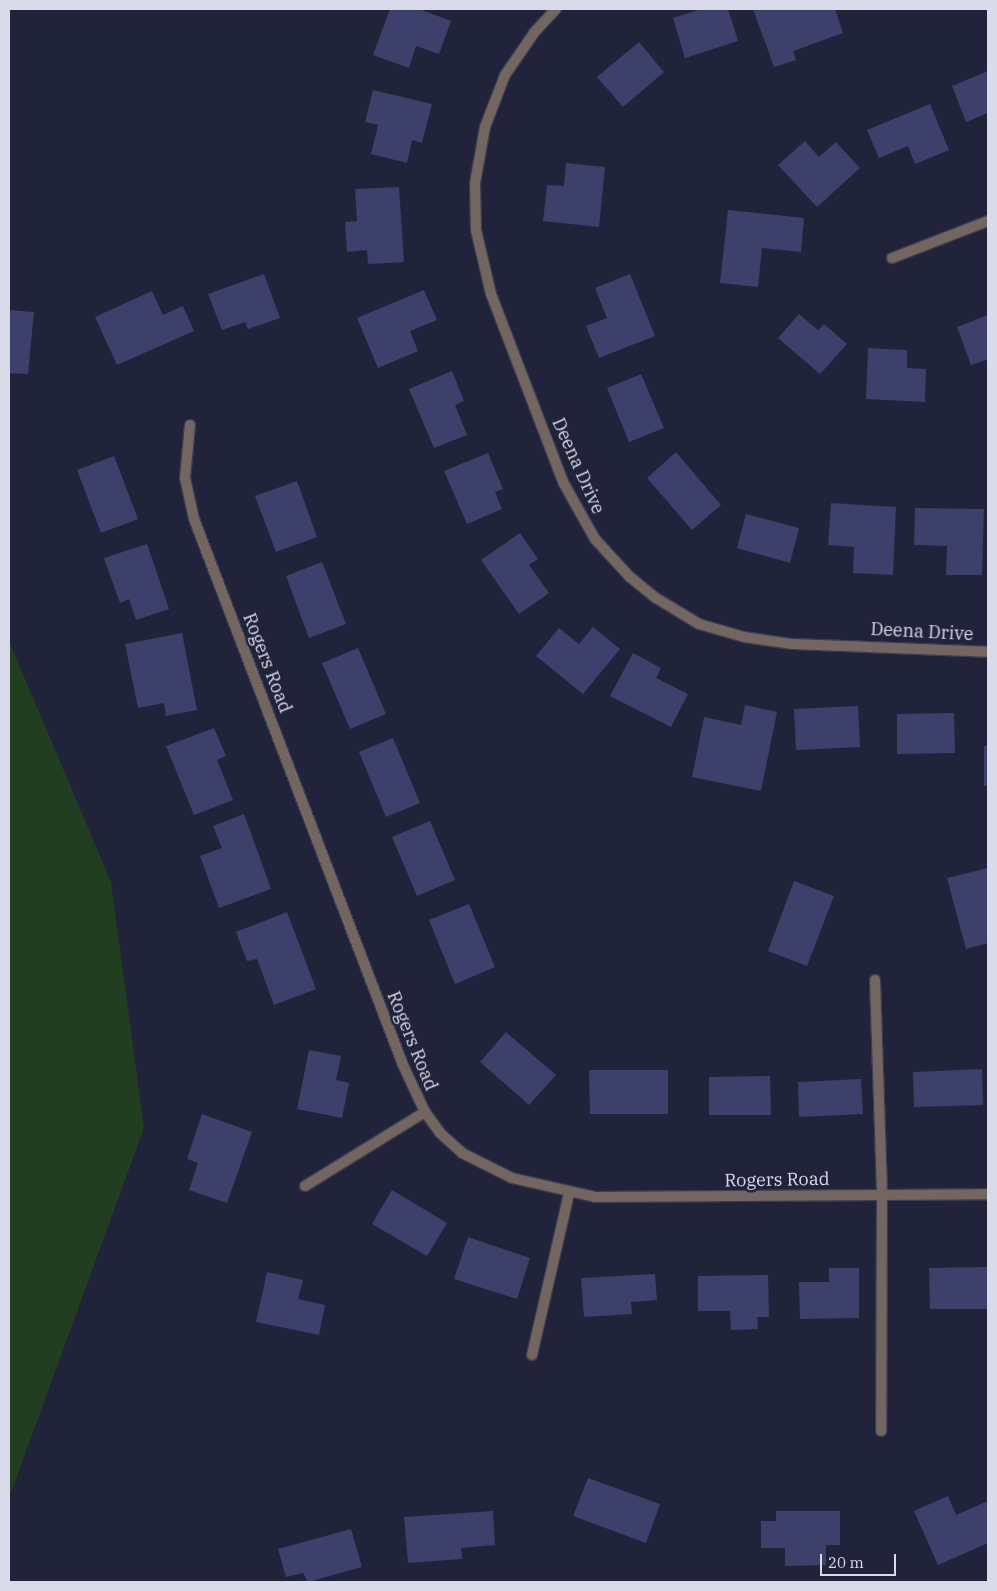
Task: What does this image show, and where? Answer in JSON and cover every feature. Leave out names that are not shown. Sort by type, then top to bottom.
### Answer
[{"type":"street","name":"Deena Drive","points":[[556,9],[534,33],[505,75],[485,127],[475,183],[476,230],[491,294],[556,464],[580,515],[595,539],[630,577],[656,598],[700,624],[744,637],[792,644],[988,652]]},
{"type":"street","points":[[892,258],[988,221]]},
{"type":"street","name":"Rogers Road","points":[[190,425],[185,478],[194,518],[399,1056],[424,1112],[440,1133],[484,1166],[512,1178],[569,1194],[658,1198],[988,1194]]},
{"type":"street","points":[[875,980],[882,1195],[881,1431]]},
{"type":"street","points":[[305,1186],[424,1112]]},
{"type":"street","points":[[532,1355],[569,1194]]},
{"type":"green space","points":[[9,641],[111,882],[144,1128],[9,1498]]},
{"type":"building","points":[[390,9],[419,9],[451,21],[439,54],[416,46],[409,68],[373,55]]},
{"type":"building","points":[[701,9],[728,9],[738,41],[685,58],[673,18]]},
{"type":"building","points":[[753,9],[835,9],[843,33],[793,51],[796,60],[774,67]]},
{"type":"building","points":[[639,42],[664,72],[623,107],[597,77]]},
{"type":"building","points":[[988,71],[988,113],[966,122],[952,86]]},
{"type":"building","points":[[373,90],[432,104],[422,143],[412,140],[407,163],[371,154],[378,125],[365,122]]},
{"type":"building","points":[[930,104],[949,150],[915,164],[908,146],[879,158],[867,130]]},
{"type":"building","points":[[805,141],[819,157],[836,142],[860,168],[817,207],[778,165]]},
{"type":"building","points":[[566,163],[605,167],[599,227],[543,221],[547,185],[564,186]]},
{"type":"building","points":[[399,187],[404,262],[368,264],[367,250],[347,252],[345,222],[357,221],[355,189]]},
{"type":"building","points":[[728,210],[804,218],[801,252],[762,248],[758,287],[720,283]]},
{"type":"building","points":[[264,274],[280,318],[248,329],[245,322],[222,330],[208,294]]},
{"type":"building","points":[[630,274],[655,336],[599,358],[586,326],[607,318],[595,288]]},
{"type":"building","points":[[424,290],[437,320],[410,331],[418,351],[378,368],[357,318]]},
{"type":"building","points":[[152,291],[163,315],[183,306],[194,331],[117,365],[95,317]]},
{"type":"building","points":[[9,310],[34,312],[28,374],[9,373]]},
{"type":"building","points":[[799,314],[818,330],[824,324],[847,344],[820,374],[778,338]]},
{"type":"building","points":[[988,315],[988,359],[971,365],[957,327]]},
{"type":"building","points":[[868,348],[907,350],[907,368],[926,369],[925,402],[866,399]]},
{"type":"building","points":[[452,371],[464,401],[455,405],[467,435],[434,448],[409,389]]},
{"type":"building","points":[[641,374],[664,428],[629,442],[607,388]]},
{"type":"building","points":[[676,452],[721,505],[692,530],[647,478]]},
{"type":"building","points":[[488,453],[503,489],[495,492],[502,509],[467,524],[444,471]]},
{"type":"building","points":[[114,456],[138,519],[101,533],[77,470]]},
{"type":"building","points":[[297,481],[317,537],[276,552],[255,496]]},
{"type":"building","points":[[831,503],[896,507],[893,575],[853,573],[854,547],[828,545]]},
{"type":"building","points":[[915,508],[984,509],[982,575],[946,575],[947,546],[914,545]]},
{"type":"building","points":[[746,514],[799,528],[790,563],[737,548]]},
{"type":"building","points":[[520,533],[538,559],[529,565],[549,593],[519,614],[481,560]]},
{"type":"building","points":[[147,544],[169,609],[136,620],[129,599],[120,603],[104,558]]},
{"type":"building","points":[[322,562],[346,624],[309,638],[286,576]]},
{"type":"building","points":[[593,627],[620,649],[583,694],[536,656],[559,628],[579,644]]},
{"type":"building","points":[[182,633],[197,710],[166,716],[164,703],[138,708],[125,644]]},
{"type":"building","points":[[358,648],[386,714],[350,729],[322,663]]},
{"type":"building","points":[[633,653],[661,668],[656,678],[688,694],[671,727],[610,696]]},
{"type":"building","points":[[745,705],[777,712],[761,791],[692,777],[704,717],[741,725]]},
{"type":"building","points":[[858,706],[860,747],[796,750],[794,709]]},
{"type":"building","points":[[954,713],[955,753],[897,754],[897,714]]},
{"type":"building","points":[[214,728],[226,756],[217,760],[233,800],[194,815],[166,746]]},
{"type":"building","points":[[393,738],[420,803],[386,817],[359,752]]},
{"type":"building","points":[[984,746],[988,746],[988,786],[984,786]]},
{"type":"building","points":[[244,814],[271,889],[219,908],[200,856],[222,848],[213,826]]},
{"type":"building","points":[[430,821],[455,880],[417,896],[392,837]]},
{"type":"building","points":[[988,868],[988,943],[966,949],[947,878]]},
{"type":"building","points":[[794,881],[834,896],[807,966],[768,951]]},
{"type":"building","points":[[469,904],[495,967],[455,984],[429,920]]},
{"type":"building","points":[[287,912],[316,989],[274,1005],[257,959],[247,961],[236,932]]},
{"type":"building","points":[[506,1032],[556,1075],[529,1105],[480,1062]]},
{"type":"building","points":[[309,1050],[341,1056],[336,1080],[349,1083],[342,1118],[297,1109]]},
{"type":"building","points":[[982,1069],[983,1105],[914,1107],[913,1072]]},
{"type":"building","points":[[589,1070],[668,1070],[668,1114],[590,1114]]},
{"type":"building","points":[[770,1076],[771,1115],[709,1115],[709,1077]]},
{"type":"building","points":[[861,1079],[863,1114],[799,1117],[798,1082]]},
{"type":"building","points":[[202,1114],[252,1132],[227,1203],[189,1190],[198,1163],[187,1159]]},
{"type":"building","points":[[392,1190],[447,1223],[427,1256],[372,1224]]},
{"type":"building","points":[[468,1237],[530,1258],[517,1299],[454,1279]]},
{"type":"building","points":[[988,1267],[988,1309],[930,1309],[929,1268]]},
{"type":"building","points":[[829,1268],[859,1268],[859,1318],[800,1319],[799,1282],[829,1282]]},
{"type":"building","points":[[267,1272],[303,1280],[298,1299],[325,1305],[319,1335],[256,1322]]},
{"type":"building","points":[[655,1274],[657,1300],[631,1302],[632,1314],[584,1317],[581,1278]]},
{"type":"building","points":[[768,1275],[769,1317],[757,1317],[758,1329],[731,1330],[730,1311],[698,1311],[698,1276]]},
{"type":"building","points":[[588,1478],[660,1504],[646,1543],[573,1516]]},
{"type":"building","points":[[948,1496],[956,1515],[988,1501],[988,1543],[938,1565],[914,1511]]},
{"type":"building","points":[[493,1511],[495,1545],[461,1548],[462,1559],[408,1563],[404,1517]]},
{"type":"building","points":[[776,1511],[840,1511],[840,1545],[826,1545],[826,1565],[785,1566],[785,1548],[761,1548],[761,1521],[776,1521]]},
{"type":"building","points":[[351,1529],[362,1567],[308,1582],[303,1573],[286,1577],[278,1549]]}]
